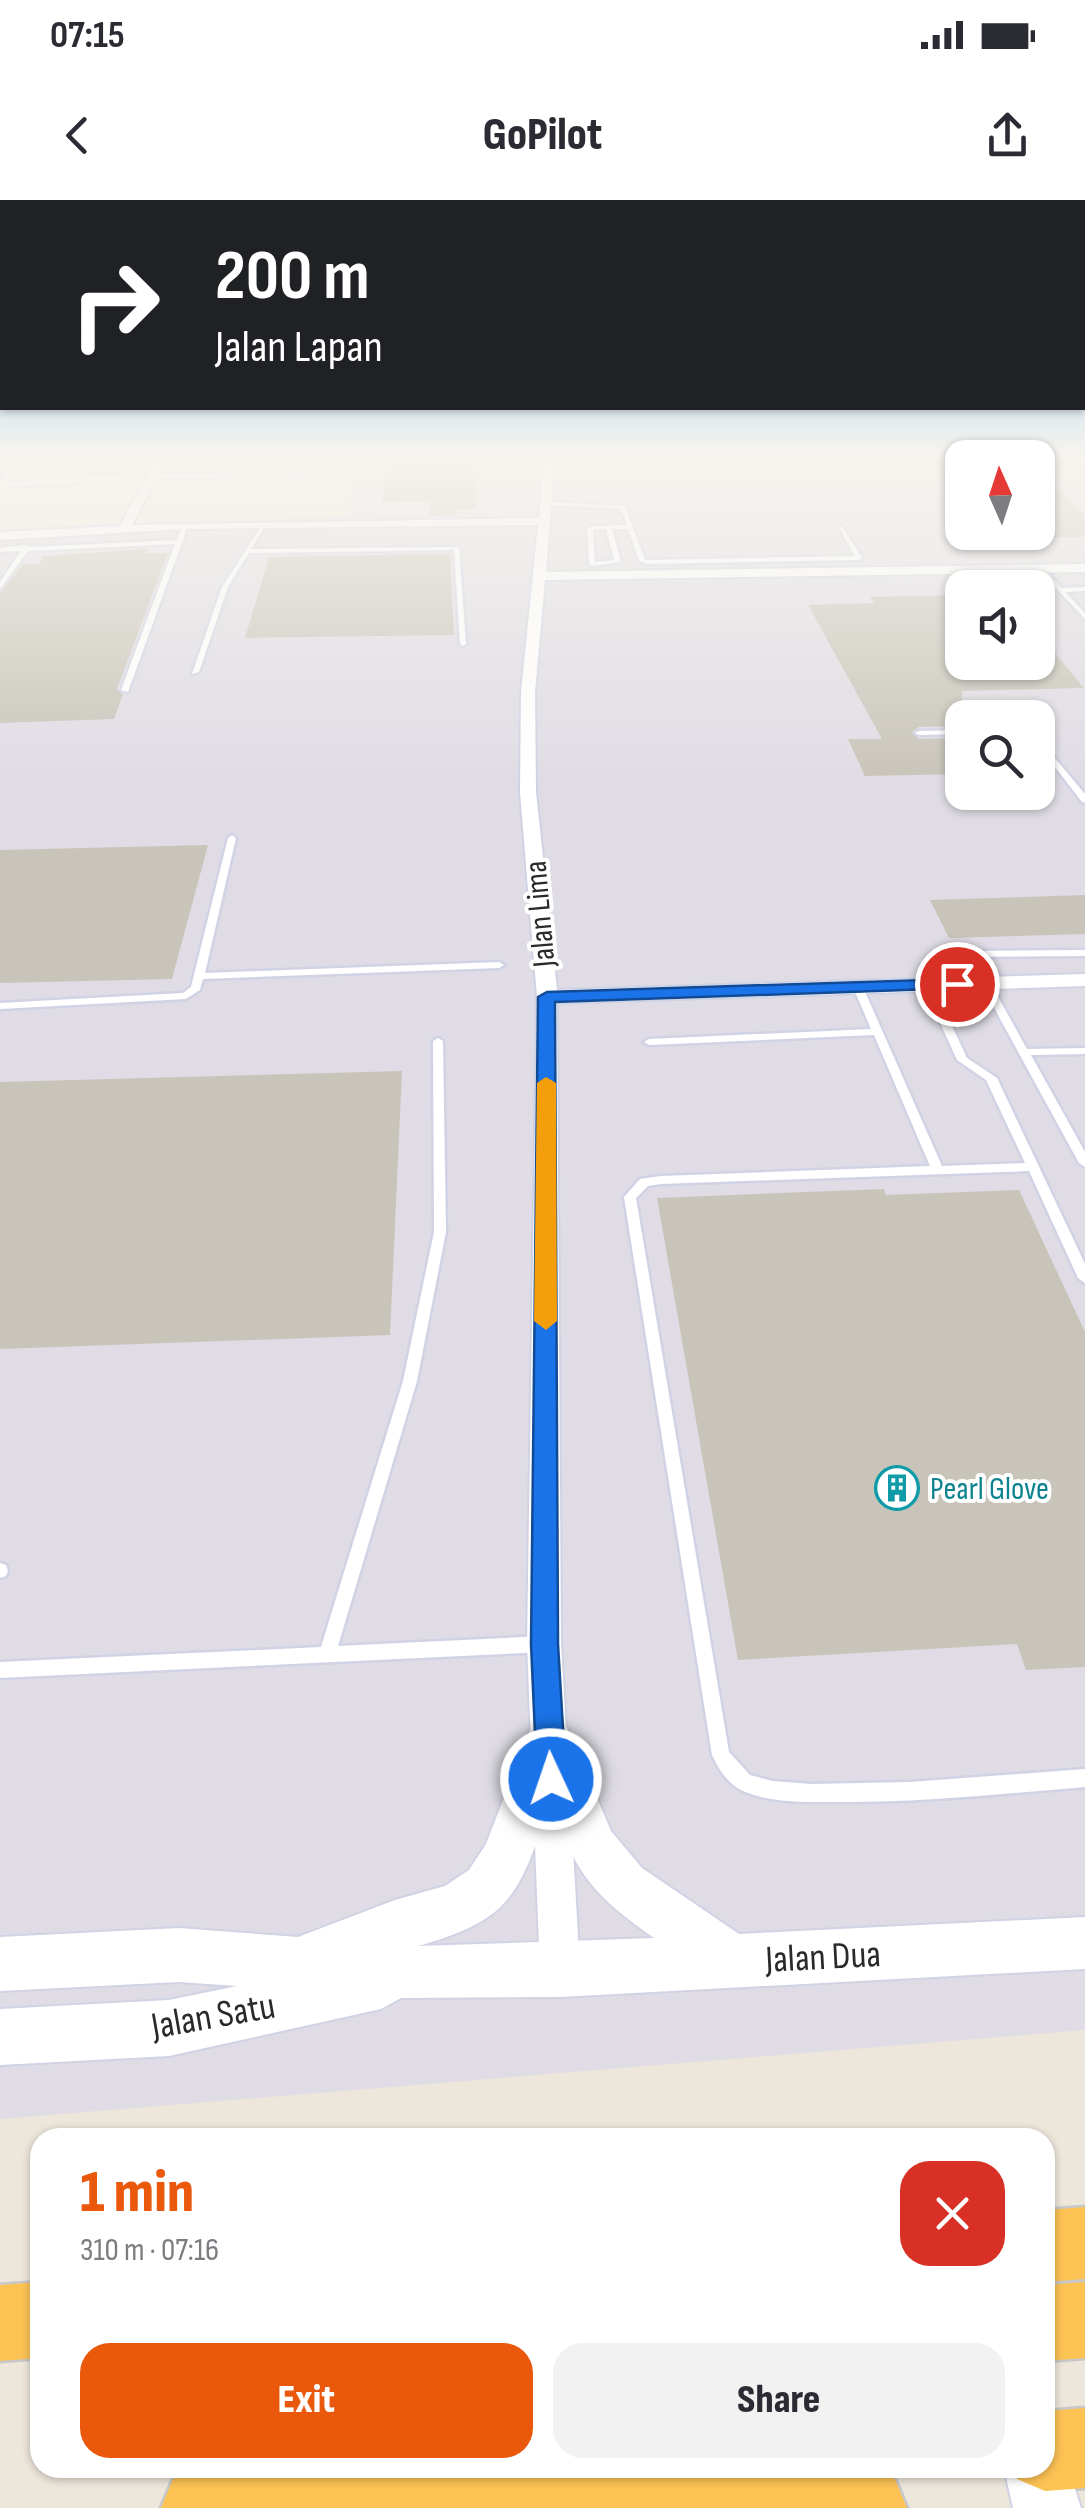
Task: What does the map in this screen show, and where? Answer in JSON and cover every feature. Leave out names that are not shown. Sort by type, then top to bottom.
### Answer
[{"type":"highway","points":[[1055,2245],[1085,2243]]},
{"type":"highway","points":[[0,2323],[30,2321]]},
{"type":"highway","points":[[1055,2322],[1085,2321]]},
{"type":"highway","points":[[1055,2450],[1085,2448]]},
{"type":"highway","points":[[202,2508],[641,2478]]},
{"type":"highway","points":[[807,2478],[866,2508]]},
{"type":"main road","points":[[549,1740],[594,1849],[624,1886],[732,1961]]},
{"type":"main road","points":[[300,1964],[395,1926],[457,1909],[487,1888],[505,1860],[549,1740]]},
{"type":"main road","name":"Jalan Dua","points":[[560,1970],[1085,1943]]},
{"type":"main road","name":"Jalan Satu","points":[[0,1964],[179,1954],[422,1973],[560,1970]]},
{"type":"main road","name":"Jalan Satu","points":[[0,2037],[170,2028],[422,1973]]},
{"type":"main road","points":[[1040,2478],[1047,2508]]},
{"type":"street","name":"Jalan Lima","points":[[541,566],[528,692],[528,792],[547,997],[544,1644],[560,1970]]},
{"type":"street","points":[[540,576],[1085,568]]},
{"type":"street","points":[[547,997],[1085,980]]},
{"type":"lane","points":[[0,587],[15,566]]},
{"type":"lane","points":[[125,690],[171,566]]},
{"type":"lane","points":[[195,672],[225,588],[240,566]]},
{"type":"lane","points":[[461,566],[464,644]]},
{"type":"lane","points":[[1041,569],[1085,617]]},
{"type":"lane","points":[[1061,590],[1085,589]]},
{"type":"lane","points":[[919,733],[945,732]]},
{"type":"lane","points":[[1055,762],[1085,800]]},
{"type":"lane","points":[[0,1006],[174,999],[196,988],[232,838]]},
{"type":"lane","points":[[972,954],[1085,953]]},
{"type":"lane","points":[[198,976],[499,966]]},
{"type":"lane","points":[[986,984],[1085,1163]]},
{"type":"lane","points":[[928,985],[962,1060],[991,1078],[1085,1278]]},
{"type":"lane","points":[[858,987],[938,1170]]},
{"type":"lane","points":[[649,1042],[879,1032]]},
{"type":"lane","points":[[327,1654],[410,1381],[440,1232],[438,1041]]},
{"type":"lane","points":[[1025,1052],[1085,1051]]},
{"type":"lane","points":[[1068,1130],[1085,1129]]},
{"type":"lane","points":[[1033,1167],[662,1180],[644,1182],[630,1197],[720,1755],[746,1783],[773,1790],[822,1792],[1085,1778]]},
{"type":"lane","points":[[0,1670],[544,1644]]},
{"type":"shaded area","points":[[0,566],[1085,566],[1085,2030],[0,2119]]},
{"type":"building","points":[[22,566],[163,566],[117,689],[123,694],[114,719],[0,723],[0,593]]},
{"type":"building","points":[[266,566],[451,566],[454,635],[245,638]]},
{"type":"building","points":[[945,595],[945,680],[1055,680],[1055,653],[1084,688],[962,691],[962,700],[945,700],[945,726],[919,727],[912,732],[919,739],[945,738],[945,774],[865,776],[848,739],[882,739],[808,605],[874,603],[870,597]]},
{"type":"building","points":[[208,845],[172,979],[0,983],[0,850]]},
{"type":"building","points":[[1085,895],[1085,934],[949,938],[930,900]]},
{"type":"building","points":[[402,1071],[390,1335],[0,1349],[0,1082]]},
{"type":"building","name":"Pearl Glove","points":[[884,1189],[886,1195],[1019,1190],[1085,1332],[1085,1667],[1026,1670],[1017,1644],[738,1660],[657,1198]]},
{"type":"slow traffic","points":[[546,1083],[546,1321]]},
{"type":"place","name":"Pearl Glove","points":[[897,1488]]},
{"type":"route","points":[[551,1779],[544,1644],[547,997],[957,984]]}]
